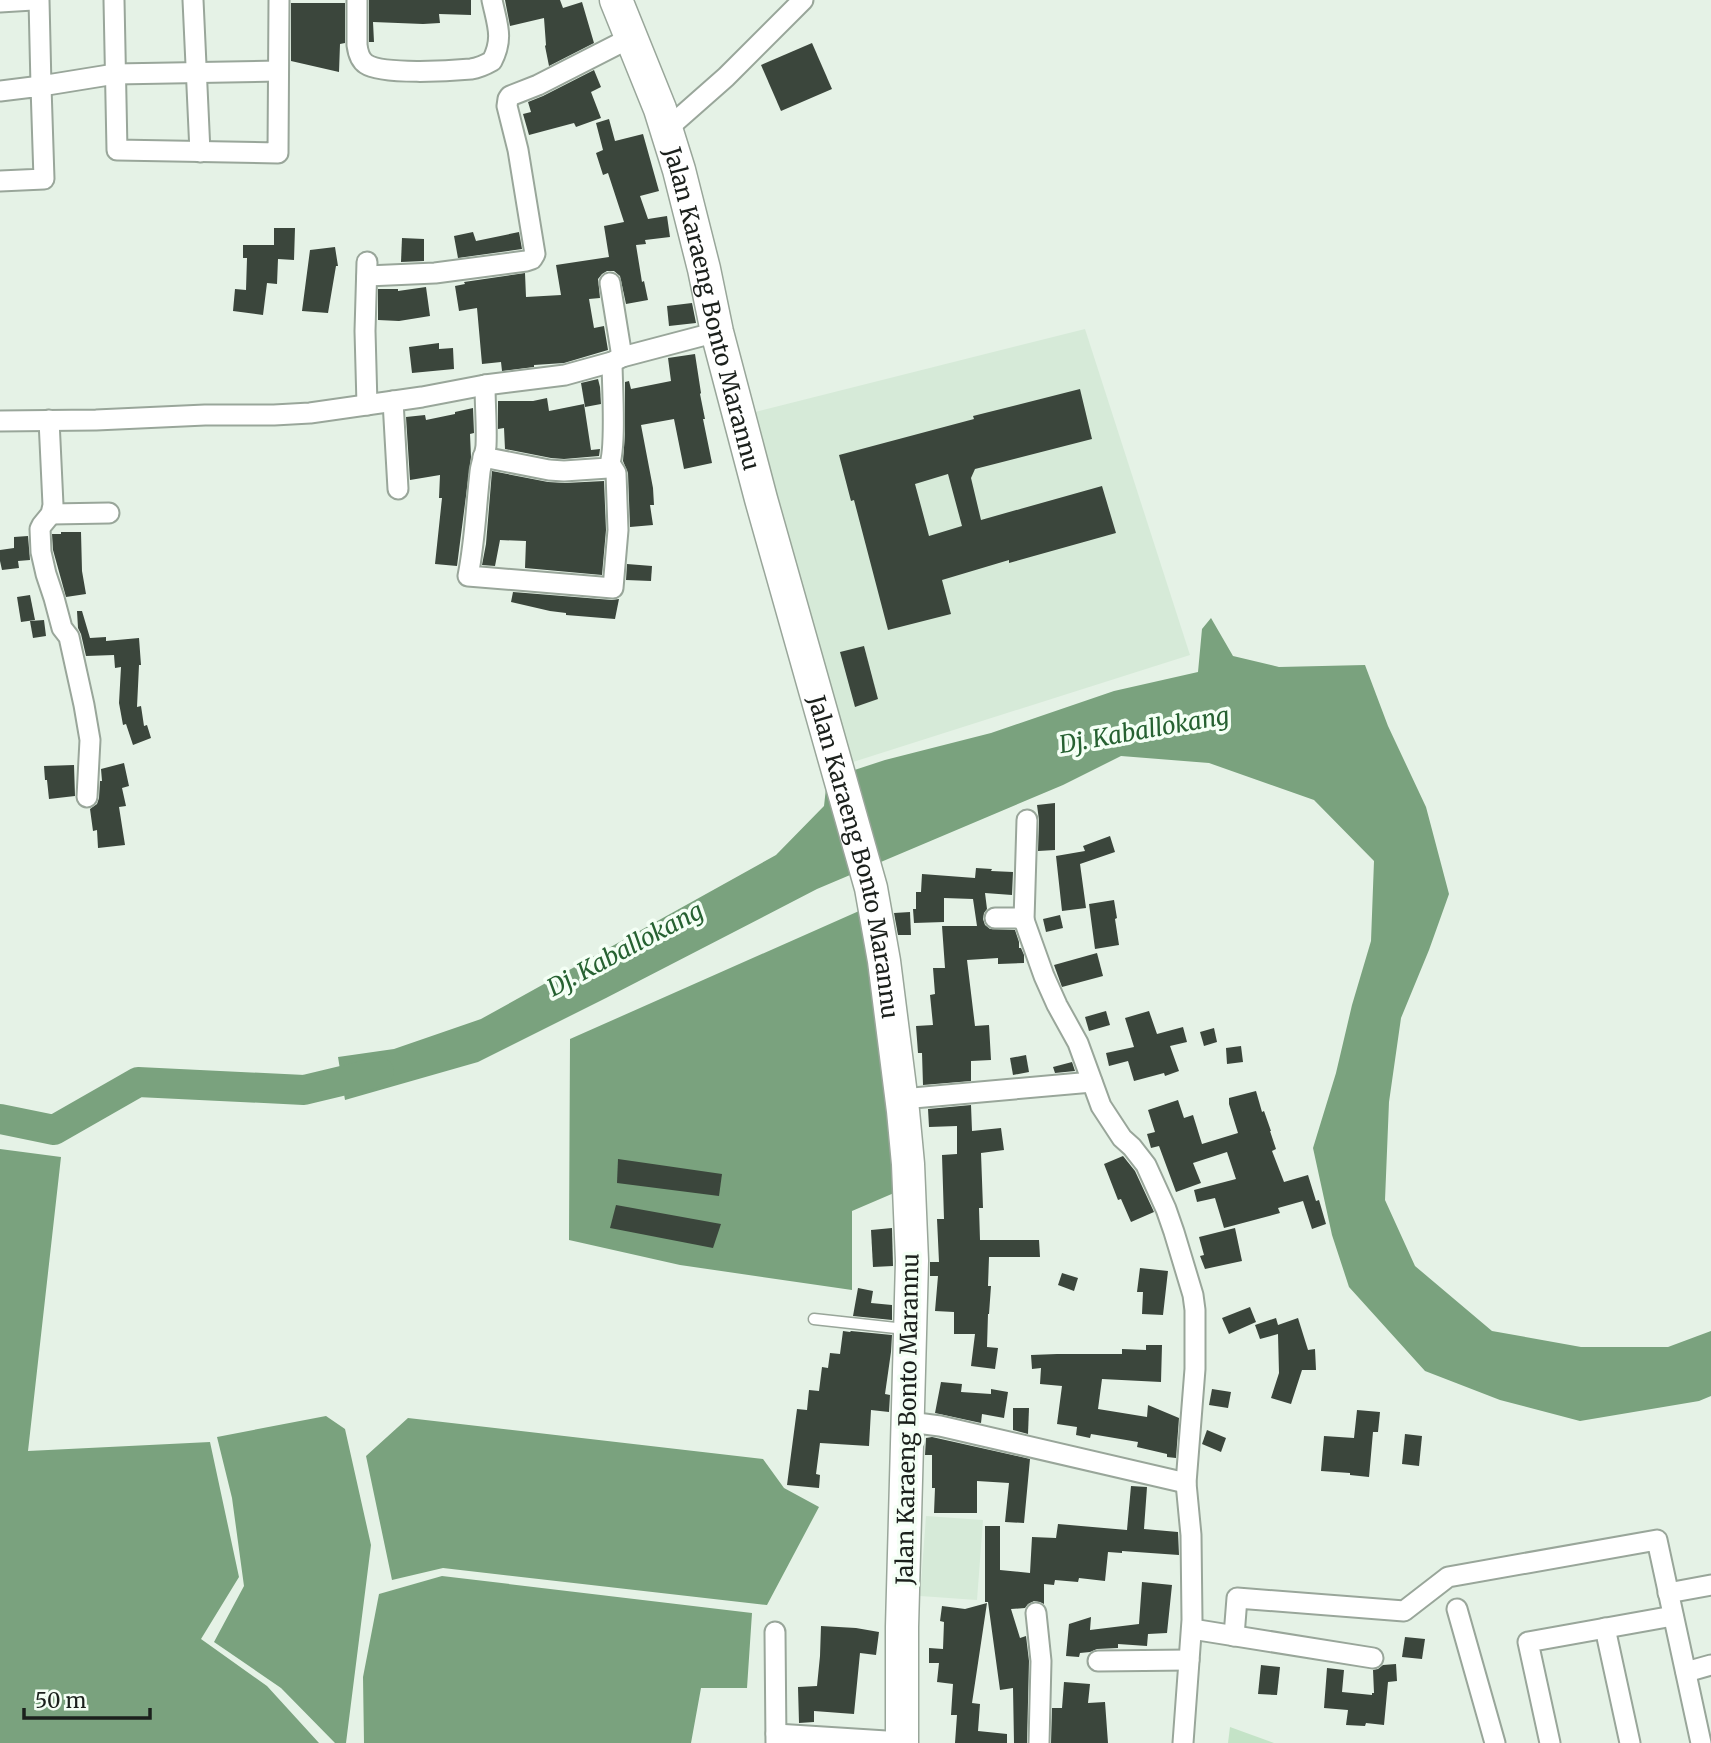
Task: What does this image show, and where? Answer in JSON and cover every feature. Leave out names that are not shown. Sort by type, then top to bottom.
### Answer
[{"type":"main road","name":"Jalan Karaeng Bonto Marannu","points":[[616,0],[660,109],[679,170],[717,332],[761,499],[876,910],[902,1099],[912,1261],[902,1626],[902,1743]]},
{"type":"street","points":[[0,2],[36,0],[44,179],[0,181]]},
{"type":"street","points":[[114,0],[117,150],[278,153],[279,0]]},
{"type":"street","points":[[193,0],[200,152]]},
{"type":"street","points":[[356,0],[357,45],[363,62],[370,67],[383,69],[424,71],[472,69],[492,61],[499,42],[499,27],[492,0]]},
{"type":"street","points":[[667,129],[726,77],[803,0]]},
{"type":"street","points":[[367,405],[367,269],[435,273],[532,259],[535,254],[534,238],[508,99],[632,37]]},
{"type":"street","points":[[0,91],[115,74],[278,71]]},
{"type":"street","points":[[485,385],[486,445],[479,475],[473,552],[468,576],[613,588],[618,530],[616,473],[611,465],[617,360],[610,283]]},
{"type":"street","points":[[0,421],[310,413],[565,375],[717,332]]},
{"type":"street","points":[[393,401],[398,489]]},
{"type":"street","points":[[48,420],[53,505],[51,514],[40,529],[41,552],[62,628],[69,637],[85,705],[90,740],[87,797]]},
{"type":"street","points":[[483,457],[564,471],[611,465]]},
{"type":"street","points":[[51,514],[109,513]]},
{"type":"street","points":[[1027,820],[1024,920],[1044,976],[1078,1044],[1101,1106],[1122,1138],[1146,1164],[1174,1232],[1193,1295],[1195,1369],[1186,1483],[1191,1535],[1192,1629],[1183,1743]]},
{"type":"street","points":[[995,918],[1024,920]]},
{"type":"street","points":[[902,1099],[1092,1082]]},
{"type":"street","points":[[909,1422],[940,1426],[1186,1483]]},
{"type":"street","points":[[1234,1636],[1237,1598],[1404,1611],[1448,1577],[1657,1540],[1702,1743]]},
{"type":"street","points":[[1668,1593],[1711,1585]]},
{"type":"street","points":[[1457,1609],[1495,1743]]},
{"type":"street","points":[[1036,1614],[1041,1661],[1039,1743]]},
{"type":"street","points":[[1550,1743],[1528,1642],[1674,1616]]},
{"type":"street","points":[[1605,1628],[1630,1743]]},
{"type":"street","points":[[1192,1629],[1373,1658]]},
{"type":"street","points":[[775,1632],[776,1739],[902,1743]]},
{"type":"street","points":[[1098,1661],[1189,1660]]},
{"type":"street","points":[[1686,1672],[1711,1665]]},
{"type":"lane","points":[[814,1319],[909,1329]]},
{"type":"shaded area","points":[[1085,329],[1190,655],[853,762],[747,414]]},
{"type":"shaded area","points":[[926,1516],[983,1520],[977,1600],[920,1596]]},
{"type":"shaded area","points":[[1230,1727],[1274,1743],[1228,1743]]},
{"type":"water","points":[[1211,618],[1233,656],[1279,667],[1365,665],[1388,726],[1426,807],[1449,894],[1401,1018],[1389,1102],[1385,1200],[1415,1266],[1492,1331],[1581,1347],[1668,1347],[1711,1331],[1711,1396],[1699,1401],[1580,1421],[1500,1400],[1425,1371],[1349,1287],[1332,1235],[1313,1148],[1371,941],[1374,861],[1314,800],[1209,763],[1121,756],[1063,785],[817,889],[478,1062],[345,1100],[338,1057],[394,1049],[481,1019],[776,855],[824,806],[827,779],[885,760],[991,733],[1114,691],[1198,672],[1202,629]]},
{"type":"water","points":[[859,911],[880,1029],[894,1193],[852,1211],[852,1290],[680,1265],[569,1240],[570,1039]]},
{"type":"water","points":[[0,1149],[61,1157],[28,1451],[210,1442],[239,1577],[201,1639],[267,1686],[319,1743],[0,1743]]},
{"type":"water","points":[[326,1416],[345,1429],[371,1545],[346,1743],[335,1743],[281,1688],[214,1642],[244,1586],[232,1498],[217,1437]]},
{"type":"water","points":[[408,1418],[763,1459],[784,1488],[819,1507],[767,1605],[443,1568],[392,1580],[366,1456]]},
{"type":"water","points":[[442,1576],[752,1613],[747,1688],[701,1688],[691,1743],[364,1743],[363,1677],[379,1594]]},
{"type":"building","points":[[369,0],[471,0],[471,15],[439,14],[440,23],[373,22],[374,42],[369,42]]},
{"type":"building","points":[[505,0],[560,0],[563,8],[582,2],[594,43],[549,66],[544,18],[510,26]]},
{"type":"building","points":[[291,3],[345,3],[345,43],[340,44],[339,72],[291,61]]},
{"type":"building","points":[[812,43],[832,89],[781,111],[761,65]]},
{"type":"building","points":[[594,70],[601,87],[591,92],[601,118],[576,127],[574,123],[529,135],[523,114],[531,112],[528,102]]},
{"type":"building","points":[[609,119],[615,141],[643,134],[659,191],[640,196],[648,219],[667,216],[670,237],[645,240],[646,244],[636,245],[648,300],[626,304],[620,276],[614,271],[607,271],[598,279],[600,298],[589,299],[594,328],[604,326],[608,350],[564,363],[502,371],[501,362],[482,364],[477,308],[459,311],[455,286],[465,284],[464,282],[525,273],[526,297],[561,295],[556,265],[609,257],[604,226],[624,222],[608,173],[603,175],[596,153],[603,150],[596,123]]},
{"type":"building","points":[[274,228],[295,228],[294,260],[278,259],[277,284],[267,283],[263,315],[233,311],[235,289],[246,290],[247,258],[243,258],[243,245],[274,245]]},
{"type":"building","points":[[473,232],[476,241],[519,232],[522,249],[458,258],[454,236]]},
{"type":"building","points":[[402,238],[424,239],[424,261],[401,262]]},
{"type":"building","points":[[335,247],[338,266],[328,313],[302,311],[310,250]]},
{"type":"building","points":[[426,287],[430,316],[399,321],[378,320],[378,289],[398,291]]},
{"type":"building","points":[[692,303],[696,323],[669,326],[667,306]]},
{"type":"building","points":[[439,343],[439,349],[453,348],[454,369],[412,373],[409,347]]},
{"type":"building","points":[[695,354],[703,419],[712,463],[684,469],[674,419],[641,425],[653,488],[654,505],[650,505],[653,525],[630,527],[628,473],[623,461],[625,382],[629,381],[631,389],[671,381],[668,358]]},
{"type":"building","points":[[598,379],[601,404],[585,407],[581,383]]},
{"type":"building","points":[[1080,389],[1092,439],[975,469],[971,478],[981,520],[1102,486],[1116,533],[942,580],[951,614],[888,630],[854,500],[851,501],[839,455],[974,419],[973,416]],"holes":[[[948,474],[962,526],[929,536],[915,484]]]},
{"type":"building","points":[[547,398],[549,411],[584,404],[591,450],[600,449],[599,456],[564,459],[505,449],[504,428],[498,429],[498,401],[533,401]]},
{"type":"building","points":[[473,408],[474,433],[470,434],[471,457],[457,566],[435,564],[442,498],[439,498],[440,475],[410,480],[406,417],[425,415],[426,420]]},
{"type":"building","points":[[492,471],[548,482],[604,481],[606,530],[602,575],[525,568],[526,541],[500,540],[495,566],[482,565]]},
{"type":"building","points":[[81,532],[82,571],[86,594],[66,597],[53,550],[52,534]]},
{"type":"building","points":[[28,536],[30,560],[18,561],[19,568],[2,570],[0,550],[14,548],[14,537]]},
{"type":"building","points":[[627,564],[652,566],[651,581],[626,580]]},
{"type":"building","points":[[513,592],[619,599],[615,619],[566,615],[511,602]]},
{"type":"building","points":[[30,595],[35,620],[21,622],[17,597]]},
{"type":"building","points":[[77,611],[82,611],[90,638],[106,637],[106,641],[139,638],[141,665],[137,707],[141,706],[144,726],[147,725],[151,738],[133,745],[126,724],[123,725],[119,703],[121,667],[115,668],[114,655],[86,656],[78,628]]},
{"type":"building","points":[[44,620],[46,636],[33,638],[30,621]]},
{"type":"building","points":[[864,646],[878,699],[855,707],[840,652]]},
{"type":"building","points":[[124,763],[129,786],[122,788],[126,806],[119,807],[125,845],[98,848],[97,830],[93,831],[90,809],[97,804],[99,798],[101,769]]},
{"type":"building","points":[[74,765],[75,796],[49,799],[44,766]]},
{"type":"building","points":[[1055,803],[1055,850],[1038,851],[1037,805]]},
{"type":"building","points":[[1110,836],[1115,852],[1080,864],[1086,908],[1062,911],[1056,856],[1085,851],[1083,846]]},
{"type":"building","points":[[976,868],[1013,872],[1012,895],[985,893],[987,909],[983,919],[990,929],[1015,930],[1019,948],[1024,955],[1024,963],[998,964],[998,958],[967,960],[975,1026],[989,1025],[991,1060],[971,1061],[971,1081],[923,1085],[922,1053],[918,1053],[916,1026],[933,1025],[930,995],[935,994],[933,968],[945,968],[942,926],[977,926],[973,899],[944,898],[944,922],[914,923],[916,892],[921,892],[922,874],[975,878]]},
{"type":"building","points":[[1114,900],[1119,945],[1095,949],[1089,904]]},
{"type":"building","points":[[910,912],[911,935],[898,935],[894,913]]},
{"type":"building","points":[[1060,915],[1063,928],[1046,932],[1043,919]]},
{"type":"building","points":[[1097,953],[1103,976],[1062,987],[1054,965]]},
{"type":"building","points":[[1106,1011],[1110,1025],[1089,1031],[1085,1017]]},
{"type":"building","points":[[1149,1011],[1157,1034],[1183,1027],[1187,1042],[1170,1046],[1179,1071],[1134,1081],[1128,1061],[1109,1066],[1106,1053],[1134,1047],[1125,1018]]},
{"type":"building","points":[[1214,1028],[1217,1042],[1204,1046],[1200,1032]]},
{"type":"building","points":[[1241,1046],[1243,1062],[1227,1064],[1226,1048]]},
{"type":"building","points":[[1026,1055],[1029,1072],[1013,1075],[1010,1058]]},
{"type":"building","points":[[1072,1062],[1075,1071],[1055,1073],[1053,1067]]},
{"type":"building","points":[[1256,1091],[1271,1131],[1276,1149],[1272,1151],[1284,1182],[1308,1175],[1326,1224],[1312,1229],[1303,1201],[1278,1208],[1280,1213],[1224,1228],[1215,1198],[1197,1202],[1194,1190],[1236,1179],[1227,1152],[1193,1163],[1201,1183],[1176,1192],[1159,1146],[1151,1148],[1147,1134],[1155,1132],[1148,1110],[1178,1100],[1184,1118],[1193,1115],[1202,1144],[1238,1133],[1229,1098]]},
{"type":"building","points":[[971,1105],[972,1131],[1001,1128],[1004,1150],[981,1153],[983,1208],[979,1208],[980,1240],[1039,1240],[1040,1257],[989,1257],[988,1286],[991,1286],[987,1347],[998,1348],[995,1369],[971,1366],[975,1334],[954,1334],[954,1312],[935,1311],[938,1276],[930,1276],[930,1262],[939,1262],[937,1219],[944,1219],[942,1155],[957,1154],[957,1126],[929,1127],[928,1109]]},
{"type":"building","points":[[1123,1156],[1135,1171],[1154,1212],[1131,1222],[1121,1199],[1118,1200],[1104,1164]]},
{"type":"building","points":[[618,1159],[722,1174],[719,1196],[617,1183]]},
{"type":"building","points":[[616,1205],[721,1224],[713,1248],[610,1228]]},
{"type":"building","points":[[892,1228],[893,1266],[873,1267],[871,1230]]},
{"type":"building","points":[[1235,1228],[1242,1261],[1205,1269],[1200,1256],[1204,1255],[1199,1237]]},
{"type":"building","points":[[1140,1268],[1168,1271],[1163,1315],[1142,1314],[1143,1292],[1137,1292]]},
{"type":"building","points":[[1062,1273],[1078,1278],[1074,1291],[1058,1285]]},
{"type":"building","points":[[858,1288],[873,1291],[871,1303],[892,1305],[892,1320],[853,1316]]},
{"type":"building","points":[[1250,1307],[1256,1322],[1229,1334],[1222,1318]]},
{"type":"building","points":[[1276,1318],[1278,1325],[1298,1318],[1308,1350],[1315,1349],[1316,1370],[1302,1370],[1291,1404],[1271,1398],[1279,1373],[1278,1334],[1260,1339],[1255,1325]]},
{"type":"building","points":[[843,1331],[892,1335],[885,1394],[890,1395],[889,1412],[871,1410],[869,1446],[820,1443],[816,1474],[820,1475],[819,1488],[787,1485],[797,1409],[807,1410],[809,1390],[819,1391],[822,1367],[828,1368],[830,1353],[840,1354]]},
{"type":"building","points":[[1146,1345],[1162,1345],[1161,1382],[1102,1379],[1098,1409],[1147,1417],[1148,1405],[1179,1418],[1176,1458],[1137,1447],[1138,1442],[1091,1434],[1090,1438],[1076,1435],[1077,1427],[1057,1424],[1062,1386],[1040,1384],[1041,1368],[1032,1369],[1031,1355],[1122,1354],[1122,1349],[1146,1350]]},
{"type":"building","points":[[941,1382],[962,1384],[961,1392],[991,1394],[991,1389],[1008,1392],[1004,1418],[982,1414],[981,1423],[935,1413]]},
{"type":"building","points":[[1212,1389],[1231,1392],[1228,1408],[1209,1405]]},
{"type":"building","points":[[1013,1408],[1029,1408],[1028,1434],[1013,1430]]},
{"type":"building","points":[[1357,1410],[1380,1412],[1378,1432],[1373,1432],[1369,1477],[1321,1471],[1324,1436],[1354,1438]]},
{"type":"building","points":[[1207,1430],[1226,1438],[1221,1452],[1202,1444]]},
{"type":"building","points":[[1405,1434],[1422,1436],[1419,1466],[1402,1464]]},
{"type":"building","points":[[932,1437],[1030,1459],[1024,1523],[1005,1522],[1009,1483],[977,1481],[977,1513],[934,1513],[932,1455],[925,1455],[926,1438]]},
{"type":"building","points":[[1131,1486],[1147,1487],[1144,1529],[1178,1532],[1179,1555],[1108,1552],[1105,1581],[1079,1578],[1078,1582],[1055,1580],[1054,1585],[1044,1584],[1044,1604],[1034,1601],[1025,1608],[1011,1609],[1020,1638],[1026,1636],[1029,1661],[1027,1743],[1014,1743],[1013,1688],[1000,1690],[988,1602],[985,1602],[985,1526],[1000,1526],[1000,1570],[1030,1573],[1032,1537],[1056,1538],[1058,1524],[1127,1530]]},
{"type":"building","points":[[1142,1582],[1172,1585],[1167,1633],[1148,1634],[1147,1646],[1118,1644],[1118,1648],[1097,1649],[1080,1653],[1079,1657],[1066,1656],[1069,1624],[1091,1617],[1090,1630],[1139,1624]]},
{"type":"building","points":[[987,1603],[972,1703],[980,1704],[978,1731],[1007,1734],[1007,1743],[955,1743],[957,1715],[951,1715],[953,1684],[937,1682],[939,1663],[929,1663],[929,1648],[943,1649],[944,1622],[940,1621],[942,1606],[965,1609]]},
{"type":"building","points":[[821,1626],[879,1632],[876,1655],[860,1653],[854,1714],[814,1711],[814,1722],[799,1723],[798,1687],[817,1686]]},
{"type":"building","points":[[1405,1637],[1425,1639],[1422,1659],[1402,1657]]},
{"type":"building","points":[[1396,1664],[1397,1681],[1388,1682],[1384,1725],[1346,1725],[1348,1710],[1324,1708],[1327,1668],[1344,1670],[1342,1692],[1372,1695],[1373,1670],[1383,1665]]},
{"type":"building","points":[[1261,1665],[1280,1667],[1277,1695],[1258,1694]]},
{"type":"building","points":[[1064,1682],[1090,1684],[1088,1703],[1105,1702],[1108,1743],[1051,1743],[1052,1708],[1062,1708]]},
{"type":"waterway","name":"Dj. Kaballokang","points":[[0,1119],[54,1130],[138,1082],[304,1090],[379,1072]]}]
